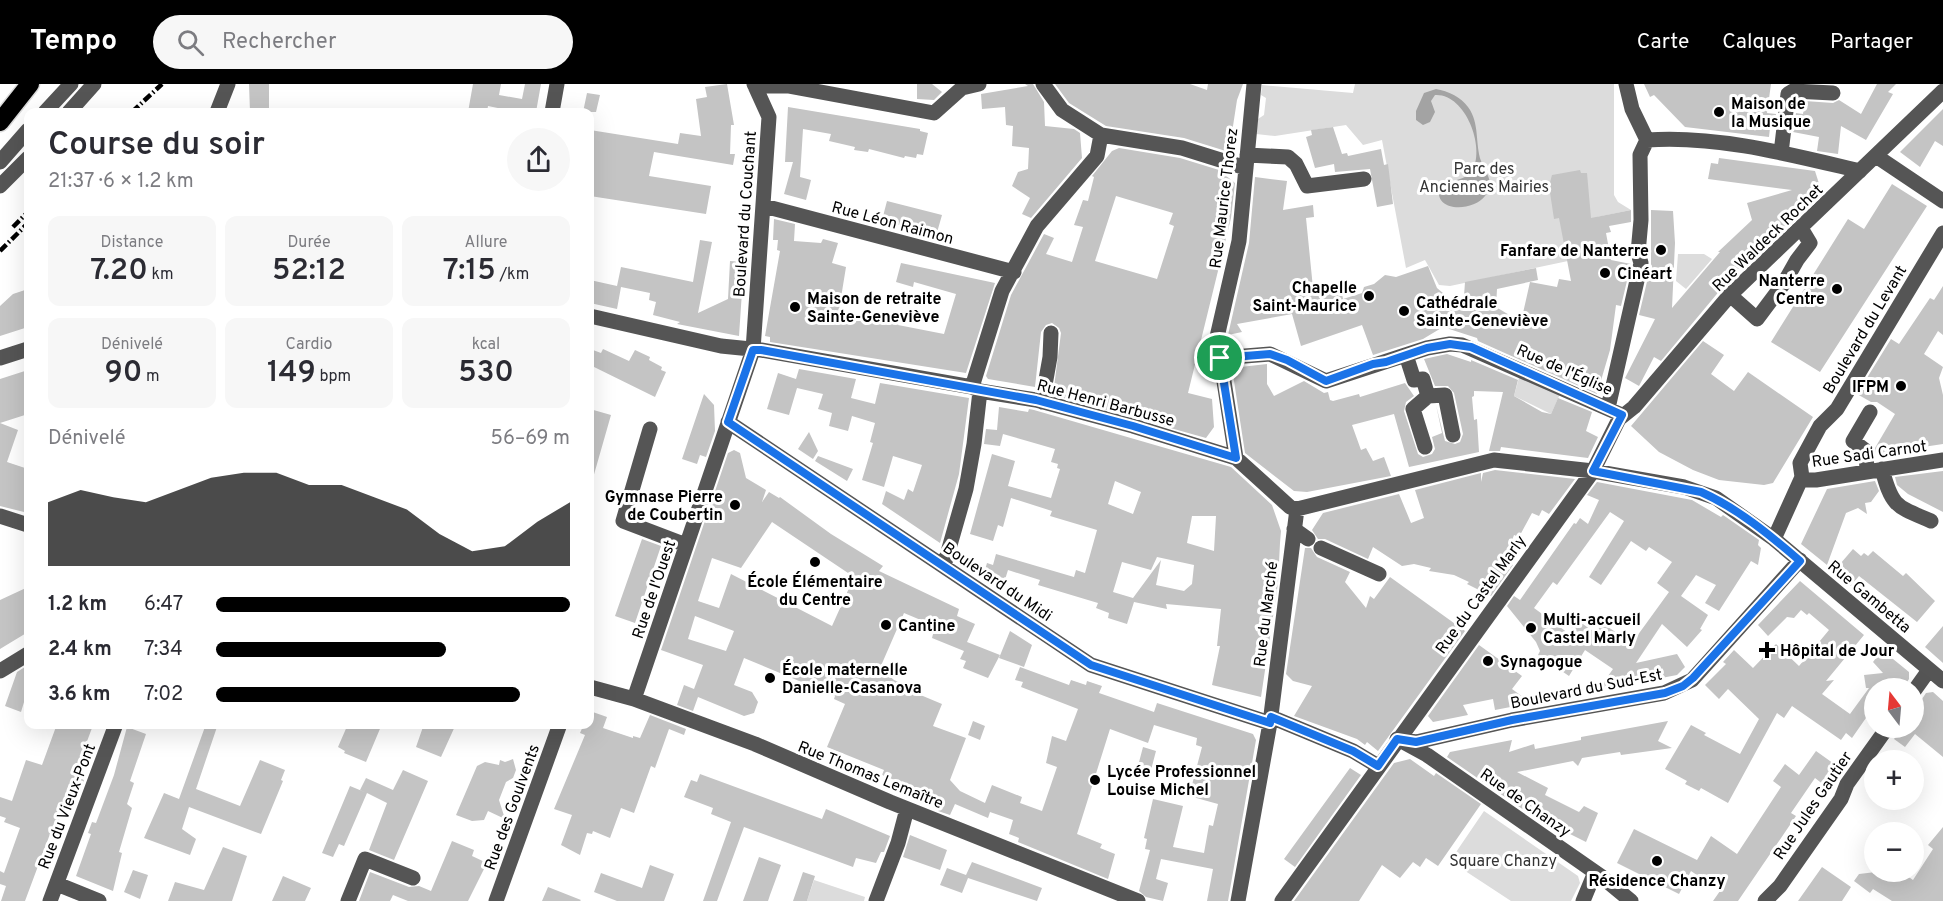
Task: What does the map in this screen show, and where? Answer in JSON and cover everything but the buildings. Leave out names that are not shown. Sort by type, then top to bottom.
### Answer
[{"type":"highway","points":[[0,122],[30,84]]},
{"type":"street","points":[[49,108],[71,84]]},
{"type":"street","points":[[73,108],[94,84]]},
{"type":"street","points":[[219,108],[228,84]]},
{"type":"street","points":[[553,108],[557,84]]},
{"type":"street","points":[[755,85],[788,86],[934,113],[962,88],[979,84]]},
{"type":"street","points":[[1044,84],[1062,110],[1101,135],[1246,161],[1288,157],[1296,164],[1307,186],[1364,179]]},
{"type":"street","name":"Rue Maurice Thorez","points":[[1236,458],[1220,358],[1218,328],[1239,241],[1254,84]]},
{"type":"street","points":[[1626,84],[1632,109],[1647,140]]},
{"type":"street","name":"Boulevard du Couchant","points":[[728,422],[753,350],[769,117],[755,85]]},
{"type":"street","points":[[1781,153],[1788,94],[1793,91],[1833,93]]},
{"type":"street","name":"Rue Waldeck Rochet","points":[[1622,415],[1634,407],[1730,294],[1943,91]]},
{"type":"street","points":[[3,158],[24,134]]},
{"type":"street","points":[[944,566],[966,489],[974,444],[976,389],[1002,291],[1037,226],[1097,156],[1101,135]]},
{"type":"street","points":[[1647,140],[1672,138],[1781,153],[1860,171]]},
{"type":"street","points":[[1608,408],[1640,270],[1640,155],[1647,140]]},
{"type":"street","points":[[1876,156],[1943,201]]},
{"type":"street","points":[[0,186],[24,162]]},
{"type":"street","name":"Rue Léon Raimon","points":[[764,206],[1014,272]]},
{"type":"street","points":[[1730,294],[1757,319],[1810,243],[1801,228]]},
{"type":"street","name":"Boulevard du Levant","points":[[1774,538],[1802,477],[1800,463],[1811,442],[1820,426],[1837,410],[1943,233]]},
{"type":"street","name":"Rue Henri Barbusse","points":[[594,320],[721,346],[1042,402],[1132,431],[1236,458],[1290,507],[1297,509]]},
{"type":"street","points":[[1042,402],[1050,357],[1051,333]]},
{"type":"street","name":"Rue de l'Église","points":[[1220,358],[1270,354],[1287,360],[1326,381],[1436,345],[1450,344],[1471,347],[1622,415]]},
{"type":"street","points":[[0,358],[24,350]]},
{"type":"street","points":[[1406,355],[1414,380],[1423,379],[1428,396]]},
{"type":"street","points":[[1425,447],[1413,409],[1428,396],[1445,395],[1453,435]]},
{"type":"street","points":[[1870,412],[1853,441],[1866,451],[1897,506],[1931,521]]},
{"type":"street","name":"Rue du Castel Marly","points":[[1282,901],[1593,471],[1622,415]]},
{"type":"street","name":"Rue de l'Ouest","points":[[634,699],[728,422]]},
{"type":"street","name":"Boulevard du Midi","points":[[728,422],[1091,665],[1270,720],[1353,751],[1378,766]]},
{"type":"street","points":[[650,429],[622,521],[687,545]]},
{"type":"street","points":[[1297,509],[1494,460],[1593,471]]},
{"type":"street","name":"Rue Sadi Carnot","points":[[1802,477],[1807,480],[1943,460]]},
{"type":"street","name":"Rue Gambetta","points":[[1593,471],[1701,492],[1716,498],[1774,538],[1943,681]]},
{"type":"street","name":"Rue du Marché","points":[[1238,901],[1270,720],[1297,509]]},
{"type":"street","points":[[0,516],[24,524]]},
{"type":"street","points":[[1294,529],[1315,544],[1379,574]]},
{"type":"street","name":"Boulevard du Sud-Est","points":[[1397,739],[1416,742],[1512,720],[1665,693],[1683,686],[1693,678],[1800,561]]},
{"type":"street","points":[[0,671],[24,656]]},
{"type":"street","points":[[1923,678],[1929,670]]},
{"type":"street","name":"Rue Thomas Lemaître","points":[[594,688],[634,699],[755,744],[1138,901]]},
{"type":"street","name":"Rue du Vieux-Pont","points":[[50,901],[114,729]]},
{"type":"street","name":"Rue des Goulvents","points":[[496,901],[558,729]]},
{"type":"street","name":"Rue Jules Gautier","points":[[1765,901],[1780,886],[1841,800],[1847,784],[1880,738]]},
{"type":"street","name":"Rue de Chanzy","points":[[1397,739],[1427,755],[1596,872],[1630,901]]},
{"type":"street","points":[[876,901],[898,843],[907,808]]},
{"type":"street","points":[[348,901],[365,859],[413,878]]},
{"type":"street","points":[[1583,901],[1596,872]]},
{"type":"street","points":[[57,884],[99,901]]},
{"type":"green space","name":"Parc des Anciennes Mairies","points":[[1355,84],[1614,84],[1614,195],[1618,202],[1631,210],[1597,217],[1568,261],[1450,286],[1439,285],[1425,260],[1406,268],[1382,140],[1363,145],[1346,125],[1275,136],[1256,134],[1258,119],[1264,115],[1266,98],[1261,95],[1262,85],[1353,93]]},
{"type":"green space","points":[[1678,254],[1704,254],[1712,259],[1686,289],[1676,281]]},
{"type":"green space","points":[[1520,374],[1560,394],[1551,414],[1514,396]]},
{"type":"green space","name":"Square Chanzy","points":[[1484,811],[1578,876],[1580,883],[1571,901],[1511,901],[1450,861]]},
{"type":"green space","points":[[814,880],[865,897],[864,901],[807,901]]},
{"type":"shaded area","points":[[1436,89],[1458,97],[1472,113],[1479,154],[1490,183],[1486,195],[1472,205],[1455,207],[1447,205],[1439,194],[1440,185],[1470,173],[1476,159],[1474,135],[1463,111],[1455,102],[1435,95],[1431,101],[1435,112],[1430,122],[1423,125],[1416,120],[1416,111],[1424,93]]},
{"type":"railway","points":[[136,108],[162,84]]},
{"type":"railway","points":[[13,227],[24,216]]},
{"type":"railway","points":[[0,251],[24,227]]},
{"type":"place","name":"Maison de la Musique","points":[[1719,112]]},
{"type":"place","name":"Fanfare de Nanterre","points":[[1661,250]]},
{"type":"place","name":"Cinéart","points":[[1605,273]]},
{"type":"place","name":"Nanterre Centre","points":[[1837,289]]},
{"type":"place","name":"Chapelle Saint-Maurice","points":[[1369,296]]},
{"type":"place","name":"Maison de retraite Sainte-Geneviève","points":[[795,307]]},
{"type":"place","name":"Cathédrale Sainte-Geneviève","points":[[1404,311]]},
{"type":"place","name":"IFPM","points":[[1901,386]]},
{"type":"place","name":"Gymnase Pierre de Coubertin","points":[[735,505]]},
{"type":"place","name":"École Élémentaire du Centre","points":[[815,562]]},
{"type":"place","name":"Cantine","points":[[886,625]]},
{"type":"place","name":"Multi-accueil Castel Marly","points":[[1531,628]]},
{"type":"place","name":"Hôpital de Jour","points":[[1767,650]]},
{"type":"place","name":"Synagogue","points":[[1488,661]]},
{"type":"place","name":"École maternelle Danielle-Casanova","points":[[770,678]]},
{"type":"place","name":"Lycée Professionnel Louise Michel","points":[[1095,780]]},
{"type":"place","name":"Résidence Chanzy","points":[[1657,861]]},
{"type":"route","points":[[1436,345],[1471,347],[1622,415],[1593,471],[1684,487],[1716,498],[1770,536],[1800,561],[1693,678],[1683,686],[1665,693],[1512,720],[1416,742],[1397,739],[1378,766],[1353,751],[1271,717],[1270,723],[1091,665],[728,422],[753,350],[761,350],[1036,400],[1133,426],[1236,458],[1220,358],[1270,354],[1287,360],[1326,381],[1335,380],[1373,364],[1386,362],[1436,345]]}]
